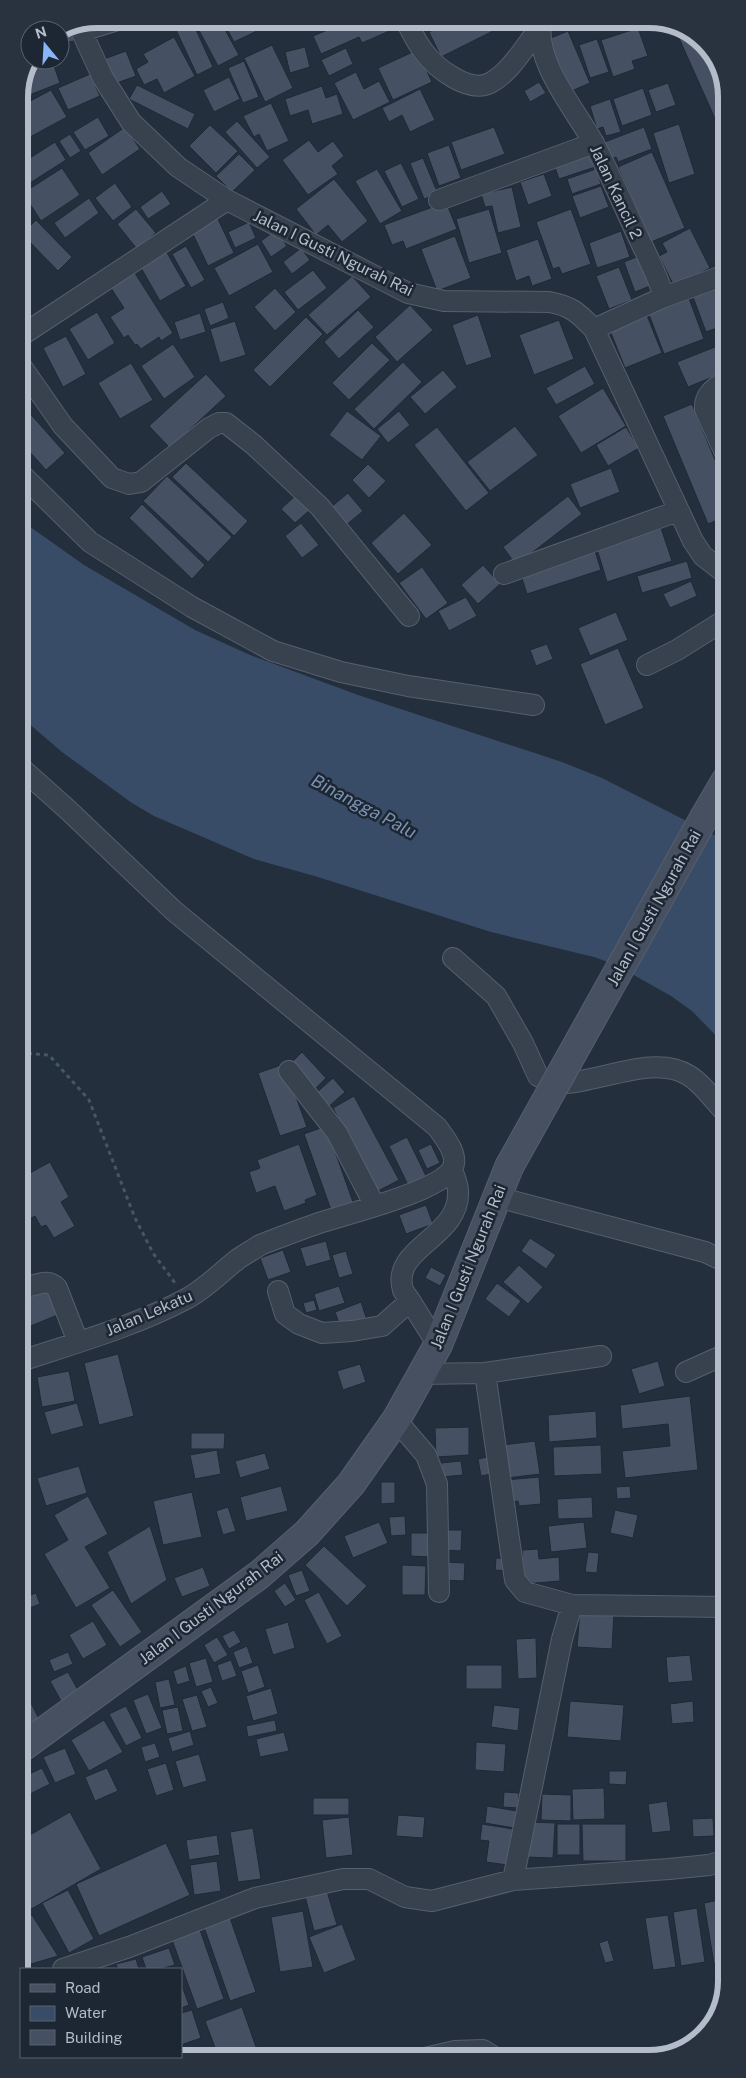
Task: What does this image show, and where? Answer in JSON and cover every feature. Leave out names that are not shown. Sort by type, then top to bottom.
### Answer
[{"type":"main road","name":"Jalan I Gusti Ngurah Rai","points":[[28,1743],[259,1575],[307,1532],[344,1491],[396,1420],[420,1374],[438,1345],[510,1167],[718,795]]},
{"type":"street","points":[[410,28],[423,52],[455,79],[484,86],[492,83],[503,74],[537,28]]},
{"type":"street","name":"Jalan Kancil 2","points":[[540,28],[541,41],[551,71],[594,143],[664,297]]},
{"type":"street","name":"Jalan I Gusti Ngurah Rai","points":[[81,29],[104,78],[131,122],[178,167],[227,200],[408,293],[444,301],[549,302],[566,305],[577,311],[594,329],[693,542],[703,556],[718,568]]},
{"type":"street","points":[[439,200],[594,143]]},
{"type":"street","points":[[28,331],[227,200]]},
{"type":"street","points":[[594,329],[664,297],[718,278]]},
{"type":"street","points":[[28,376],[63,426],[112,478],[129,484],[144,481],[209,428],[219,423],[226,423],[254,445],[320,506],[409,616]]},
{"type":"street","points":[[718,386],[715,387],[705,403],[705,409],[718,438]]},
{"type":"street","points":[[28,481],[90,542],[192,607],[273,651],[341,672],[408,686],[534,705]]},
{"type":"street","points":[[504,574],[678,511]]},
{"type":"street","points":[[647,665],[677,650],[718,624]]},
{"type":"street","points":[[28,774],[174,911],[437,1127],[453,1155],[452,1169],[458,1190],[454,1213],[434,1237],[411,1255],[404,1266],[402,1276],[403,1290],[438,1345]]},
{"type":"street","points":[[453,958],[496,996],[523,1043],[538,1076],[554,1084],[602,1078],[636,1069],[660,1067],[678,1070],[690,1076],[718,1105]]},
{"type":"street","points":[[289,1071],[337,1133],[375,1206]]},
{"type":"street","name":"Jalan Lekatu","points":[[28,1359],[78,1342],[187,1299],[260,1245],[322,1222],[375,1206],[432,1184],[452,1169]]},
{"type":"street","points":[[497,1197],[696,1250],[718,1259]]},
{"type":"street","points":[[28,1287],[44,1282],[53,1284],[57,1288],[78,1342]]},
{"type":"street","points":[[278,1291],[285,1314],[299,1324],[322,1333],[382,1326],[410,1301]]},
{"type":"street","points":[[420,1374],[485,1373],[601,1356]]},
{"type":"street","points":[[686,1372],[718,1358]]},
{"type":"street","points":[[485,1373],[515,1580],[525,1592],[572,1605],[718,1607]]},
{"type":"street","points":[[396,1420],[426,1455],[437,1484],[438,1592]]},
{"type":"street","points":[[513,1880],[562,1639],[572,1605]]},
{"type":"street","points":[[66,1968],[129,1947],[255,1898],[343,1879],[369,1879],[405,1897],[432,1901],[513,1880],[669,1869],[718,1862]]},
{"type":"path","points":[[28,1054],[49,1055],[89,1100],[135,1218],[153,1253],[187,1299]]},
{"type":"water","name":"Binangga Palu","points":[[28,525],[84,565],[195,630],[250,655],[358,695],[562,762],[602,778],[718,837],[718,1038],[692,1011],[671,996],[616,965],[594,957],[491,932],[318,877],[254,859],[154,816],[132,803],[62,752],[28,723]]},
{"type":"building","points":[[175,28],[195,28],[213,67],[197,75]]},
{"type":"building","points":[[198,28],[224,28],[239,55],[218,66]]},
{"type":"building","points":[[227,28],[258,28],[259,30],[234,42]]},
{"type":"building","points":[[332,28],[394,29],[362,43],[359,37],[321,54],[313,36]]},
{"type":"building","points":[[437,28],[499,28],[441,57],[429,32]]},
{"type":"building","points":[[638,28],[648,56],[632,61],[635,69],[613,77],[601,40]]},
{"type":"building","points":[[568,31],[590,83],[569,92],[546,40]]},
{"type":"building","points":[[72,33],[74,41],[70,42],[70,34]]},
{"type":"building","points":[[677,33],[695,45],[713,70],[718,88],[717,123]]},
{"type":"building","points":[[174,37],[195,76],[164,93],[157,79],[144,85],[136,69],[148,62],[143,54]]},
{"type":"building","points":[[597,39],[609,72],[590,78],[579,45]]},
{"type":"building","points":[[272,45],[293,88],[265,102],[244,58]]},
{"type":"building","points":[[305,47],[310,67],[290,73],[285,52]]},
{"type":"building","points":[[346,48],[353,64],[329,76],[321,60]]},
{"type":"building","points":[[417,50],[432,82],[393,100],[378,68]]},
{"type":"building","points":[[126,51],[136,76],[114,84],[104,59]]},
{"type":"building","points":[[244,61],[259,97],[243,103],[228,68]]},
{"type":"building","points":[[33,70],[55,70],[60,83],[28,95]]},
{"type":"building","points":[[356,72],[364,89],[379,81],[390,102],[353,120],[334,83]]},
{"type":"building","points":[[90,74],[100,96],[68,110],[58,88]]},
{"type":"building","points":[[229,77],[240,99],[214,112],[203,90]]},
{"type":"building","points":[[539,82],[546,93],[530,102],[524,91]]},
{"type":"building","points":[[668,83],[676,105],[656,112],[648,90]]},
{"type":"building","points":[[137,85],[195,114],[188,129],[129,99]]},
{"type":"building","points":[[322,86],[326,98],[337,94],[343,114],[312,124],[308,110],[290,116],[285,99]]},
{"type":"building","points":[[643,88],[652,115],[622,126],[613,99]]},
{"type":"building","points":[[420,89],[435,120],[410,132],[402,115],[389,122],[382,108]]},
{"type":"building","points":[[51,90],[67,117],[28,138],[28,102]]},
{"type":"building","points":[[610,99],[621,132],[606,136],[603,127],[597,129],[590,106]]},
{"type":"building","points":[[271,103],[289,141],[267,151],[259,134],[254,137],[243,116]]},
{"type":"building","points":[[98,117],[109,136],[85,150],[73,132]]},
{"type":"building","points":[[237,121],[270,157],[257,168],[225,132]]},
{"type":"building","points":[[679,124],[695,174],[669,183],[653,133]]},
{"type":"building","points":[[210,125],[238,151],[216,173],[189,146]]},
{"type":"building","points":[[125,127],[140,149],[102,175],[88,153]]},
{"type":"building","points":[[494,127],[505,154],[461,170],[451,142]]},
{"type":"building","points":[[644,127],[652,149],[618,162],[616,157],[608,160],[602,143]]},
{"type":"building","points":[[70,134],[81,151],[70,158],[59,141]]},
{"type":"building","points":[[309,140],[318,152],[333,141],[344,156],[332,166],[338,174],[308,195],[282,160]]},
{"type":"building","points":[[55,142],[66,160],[28,184],[28,159]]},
{"type":"building","points":[[449,145],[461,178],[439,186],[427,153]]},
{"type":"building","points":[[589,149],[595,167],[559,179],[553,161]]},
{"type":"building","points":[[652,152],[685,228],[651,242],[618,167]]},
{"type":"building","points":[[239,154],[255,170],[232,192],[216,176]]},
{"type":"building","points":[[423,158],[438,194],[424,199],[410,163]]},
{"type":"building","points":[[401,163],[419,199],[402,207],[384,171]]},
{"type":"building","points":[[62,168],[80,195],[41,221],[28,201],[28,190]]},
{"type":"building","points":[[377,169],[402,211],[380,224],[355,181]]},
{"type":"building","points":[[596,169],[601,184],[572,194],[567,179]]},
{"type":"building","points":[[544,174],[552,196],[528,205],[520,182]]},
{"type":"building","points":[[334,179],[368,221],[342,242],[328,225],[316,235],[296,209]]},
{"type":"building","points":[[115,183],[132,207],[113,221],[95,198]]},
{"type":"building","points":[[601,186],[609,207],[580,218],[572,196]]},
{"type":"building","points":[[512,187],[521,227],[498,233],[492,206],[485,207],[481,194]]},
{"type":"building","points":[[162,191],[171,204],[148,219],[140,207]]},
{"type":"building","points":[[89,198],[99,213],[65,238],[54,223]]},
{"type":"building","points":[[446,202],[457,229],[406,249],[403,241],[392,245],[384,225]]},
{"type":"building","points":[[136,209],[156,233],[137,249],[117,224]]},
{"type":"building","points":[[489,209],[502,253],[469,263],[456,219]]},
{"type":"building","points":[[571,209],[591,264],[562,274],[559,267],[553,269],[536,222]]},
{"type":"building","points":[[217,217],[234,253],[208,266],[191,230]]},
{"type":"building","points":[[36,220],[72,257],[58,271],[28,240],[28,228]]},
{"type":"building","points":[[249,222],[256,238],[235,248],[228,232]]},
{"type":"building","points":[[690,228],[710,268],[674,286],[659,256],[667,252],[662,243]]},
{"type":"building","points":[[276,230],[287,246],[271,257],[261,241]]},
{"type":"building","points":[[621,231],[630,257],[597,268],[589,243]]},
{"type":"building","points":[[455,236],[471,278],[437,291],[421,249]]},
{"type":"building","points":[[538,239],[552,279],[532,286],[529,276],[516,281],[506,250]]},
{"type":"building","points":[[258,244],[273,272],[229,296],[214,268]]},
{"type":"building","points":[[186,246],[205,280],[191,288],[172,254]]},
{"type":"building","points":[[301,248],[310,260],[292,274],[283,262]]},
{"type":"building","points":[[166,251],[186,286],[160,301],[140,266]]},
{"type":"building","points":[[644,254],[655,284],[635,292],[624,262]]},
{"type":"building","points":[[131,267],[173,333],[161,341],[159,337],[141,349],[137,344],[135,345],[128,335],[124,338],[110,317],[124,308],[107,282]]},
{"type":"building","points":[[619,267],[632,300],[609,309],[596,276]]},
{"type":"building","points":[[313,270],[327,288],[298,310],[284,292]]},
{"type":"building","points":[[352,276],[371,297],[327,335],[308,315]]},
{"type":"building","points":[[275,288],[296,312],[275,331],[254,307]]},
{"type":"building","points":[[715,289],[718,297],[718,328],[706,332],[693,297]]},
{"type":"building","points":[[687,293],[704,339],[664,354],[647,309]]},
{"type":"building","points":[[223,302],[229,318],[210,326],[204,309]]},
{"type":"building","points":[[410,305],[433,330],[397,362],[375,337]]},
{"type":"building","points":[[358,310],[374,327],[339,359],[324,342]]},
{"type":"building","points":[[97,312],[115,343],[88,360],[69,329]]},
{"type":"building","points":[[200,313],[206,332],[180,340],[174,322]]},
{"type":"building","points":[[646,313],[662,353],[625,368],[609,328]]},
{"type":"building","points":[[478,315],[492,357],[466,366],[452,325]]},
{"type":"building","points":[[306,317],[323,334],[270,387],[253,370]]},
{"type":"building","points":[[559,320],[574,359],[534,375],[519,335]]},
{"type":"building","points":[[235,321],[246,355],[220,363],[210,329]]},
{"type":"building","points":[[66,336],[86,374],[63,387],[43,348]]},
{"type":"building","points":[[372,343],[390,360],[349,400],[332,383]]},
{"type":"building","points":[[173,344],[195,377],[164,399],[141,366]]},
{"type":"building","points":[[718,346],[718,375],[688,387],[677,362]]},
{"type":"building","points":[[403,362],[422,382],[374,429],[354,409]]},
{"type":"building","points":[[131,363],[153,400],[120,419],[98,383]]},
{"type":"building","points":[[585,366],[595,384],[556,405],[546,388]]},
{"type":"building","points":[[443,370],[457,387],[425,414],[410,397]]},
{"type":"building","points":[[206,374],[226,396],[170,448],[149,426]]},
{"type":"building","points":[[603,388],[626,426],[581,453],[558,416]]},
{"type":"building","points":[[692,404],[718,467],[718,520],[708,524],[663,416]]},
{"type":"building","points":[[28,411],[65,453],[46,470],[28,450]]},
{"type":"building","points":[[347,411],[381,436],[362,460],[329,435]]},
{"type":"building","points":[[399,411],[410,425],[388,443],[377,429]]},
{"type":"building","points":[[515,426],[538,455],[490,491],[467,462]]},
{"type":"building","points":[[437,427],[489,493],[466,511],[414,445]]},
{"type":"building","points":[[626,427],[639,448],[608,466],[596,445]]},
{"type":"building","points":[[186,463],[248,521],[234,536],[172,477]]},
{"type":"building","points":[[368,464],[386,481],[369,498],[352,480]]},
{"type":"building","points":[[611,468],[620,492],[580,508],[570,484]]},
{"type":"building","points":[[167,476],[232,537],[208,562],[143,501]]},
{"type":"building","points":[[348,493],[363,511],[345,526],[330,508]]},
{"type":"building","points":[[296,495],[310,510],[295,523],[281,509]]},
{"type":"building","points":[[568,496],[582,514],[516,565],[503,547]]},
{"type":"building","points":[[142,504],[205,565],[192,579],[129,518]]},
{"type":"building","points":[[404,513],[432,545],[398,574],[371,543]]},
{"type":"building","points":[[301,523],[319,545],[302,558],[285,536]]},
{"type":"building","points":[[661,528],[672,561],[607,582],[597,549]]},
{"type":"building","points":[[594,548],[601,570],[527,594],[520,572]]},
{"type":"building","points":[[687,561],[692,578],[642,593],[637,576]]},
{"type":"building","points":[[483,565],[500,584],[478,604],[461,585]]},
{"type":"building","points":[[422,567],[448,603],[426,619],[399,583]]},
{"type":"building","points":[[691,581],[697,596],[670,608],[663,594]]},
{"type":"building","points":[[466,597],[477,616],[449,631],[438,611]]},
{"type":"building","points":[[616,612],[628,640],[590,656],[578,628]]},
{"type":"building","points":[[547,644],[553,659],[536,666],[530,650]]},
{"type":"building","points":[[618,648],[644,708],[605,725],[580,664]]},
{"type":"building","points":[[302,1052],[326,1078],[314,1090],[290,1064]]},
{"type":"building","points":[[284,1064],[307,1127],[280,1136],[258,1073]]},
{"type":"building","points":[[333,1078],[345,1092],[326,1109],[314,1095]]},
{"type":"building","points":[[354,1096],[399,1180],[378,1191],[333,1108]]},
{"type":"building","points":[[326,1126],[353,1202],[331,1210],[304,1134]]},
{"type":"building","points":[[407,1137],[426,1176],[408,1185],[389,1146]]},
{"type":"building","points":[[299,1144],[317,1195],[305,1200],[306,1203],[284,1211],[275,1186],[256,1193],[249,1172],[260,1168],[257,1160]]},
{"type":"building","points":[[431,1144],[440,1163],[427,1169],[418,1150]]},
{"type":"building","points":[[50,1162],[69,1197],[61,1202],[75,1226],[54,1238],[46,1225],[41,1227],[35,1216],[28,1220],[28,1174]]},
{"type":"building","points":[[426,1205],[433,1224],[406,1234],[399,1215]]},
{"type":"building","points":[[530,1238],[556,1255],[546,1269],[521,1251]]},
{"type":"building","points":[[326,1241],[331,1260],[306,1267],[300,1248]]},
{"type":"building","points":[[283,1250],[291,1272],[268,1280],[260,1258]]},
{"type":"building","points":[[346,1251],[353,1274],[339,1278],[332,1255]]},
{"type":"building","points":[[519,1265],[543,1287],[528,1304],[503,1282]]},
{"type":"building","points":[[431,1267],[446,1275],[440,1286],[425,1278]]},
{"type":"building","points":[[497,1283],[521,1301],[509,1317],[485,1299]]},
{"type":"building","points":[[48,1286],[60,1314],[28,1327],[28,1294]]},
{"type":"building","points":[[339,1286],[345,1303],[319,1311],[314,1294]]},
{"type":"building","points":[[314,1300],[317,1310],[306,1313],[303,1303]]},
{"type":"building","points":[[361,1302],[367,1320],[341,1329],[335,1312]]},
{"type":"building","points":[[118,1354],[134,1416],[99,1425],[84,1363]]},
{"type":"building","points":[[658,1361],[665,1386],[639,1394],[631,1369]]},
{"type":"building","points":[[360,1364],[366,1382],[343,1390],[337,1371]]},
{"type":"building","points":[[69,1371],[75,1401],[42,1407],[37,1377]]},
{"type":"building","points":[[690,1396],[698,1470],[625,1478],[622,1451],[670,1446],[668,1424],[622,1429],[620,1405]]},
{"type":"building","points":[[77,1403],[84,1426],[51,1435],[44,1412]]},
{"type":"building","points":[[596,1411],[597,1438],[549,1442],[548,1415]]},
{"type":"building","points":[[469,1427],[469,1455],[436,1457],[435,1428]]},
{"type":"building","points":[[191,1433],[225,1433],[224,1449],[191,1449]]},
{"type":"building","points":[[535,1441],[540,1474],[507,1478],[502,1445]]},
{"type":"building","points":[[601,1445],[602,1474],[554,1476],[553,1447]]},
{"type":"building","points":[[217,1450],[221,1474],[195,1479],[190,1455]]},
{"type":"building","points":[[265,1453],[270,1469],[240,1478],[235,1461]]},
{"type":"building","points":[[492,1456],[496,1473],[481,1476],[478,1459]]},
{"type":"building","points":[[461,1461],[463,1475],[442,1477],[441,1463]]},
{"type":"building","points":[[79,1466],[87,1493],[46,1506],[37,1478]]},
{"type":"building","points":[[539,1477],[541,1504],[519,1506],[518,1501],[507,1503],[505,1480]]},
{"type":"building","points":[[381,1482],[395,1482],[395,1503],[381,1504]]},
{"type":"building","points":[[281,1486],[288,1511],[246,1521],[240,1497]]},
{"type":"building","points":[[630,1486],[631,1498],[617,1499],[616,1487]]},
{"type":"building","points":[[192,1492],[202,1537],[163,1545],[153,1501]]},
{"type":"building","points":[[88,1496],[108,1534],[85,1547],[110,1588],[76,1608],[44,1554],[68,1540],[54,1515]]},
{"type":"building","points":[[592,1497],[593,1518],[558,1519],[557,1499]]},
{"type":"building","points":[[228,1507],[236,1531],[223,1535],[216,1511]]},
{"type":"building","points":[[615,1510],[638,1515],[633,1538],[610,1533]]},
{"type":"building","points":[[405,1516],[406,1535],[391,1536],[389,1517]]},
{"type":"building","points":[[379,1522],[388,1543],[353,1558],[344,1536]]},
{"type":"building","points":[[584,1522],[587,1548],[551,1552],[548,1526]]},
{"type":"building","points":[[150,1526],[167,1580],[131,1604],[107,1552]]},
{"type":"building","points":[[446,1530],[462,1530],[461,1551],[444,1550]]},
{"type":"building","points":[[411,1533],[431,1533],[430,1557],[411,1556]]},
{"type":"building","points":[[324,1546],[367,1586],[347,1606],[305,1565]]},
{"type":"building","points":[[538,1549],[539,1559],[559,1557],[560,1581],[524,1584],[522,1550]]},
{"type":"building","points":[[588,1552],[599,1553],[597,1573],[585,1572]]},
{"type":"building","points":[[496,1558],[511,1559],[510,1571],[495,1570]]},
{"type":"building","points":[[445,1562],[465,1563],[464,1581],[444,1580]]},
{"type":"building","points":[[402,1565],[426,1566],[425,1595],[402,1595]]},
{"type":"building","points":[[203,1567],[210,1586],[182,1597],[174,1578]]},
{"type":"building","points":[[302,1570],[310,1591],[296,1596],[288,1575]]},
{"type":"building","points":[[285,1583],[296,1600],[285,1607],[274,1591]]},
{"type":"building","points":[[113,1590],[142,1632],[120,1647],[91,1605]]},
{"type":"building","points":[[319,1592],[342,1636],[327,1644],[304,1600]]},
{"type":"building","points":[[36,1593],[40,1604],[28,1609],[28,1596]]},
{"type":"building","points":[[580,1610],[614,1612],[612,1649],[577,1647]]},
{"type":"building","points":[[93,1621],[107,1645],[83,1659],[69,1635]]},
{"type":"building","points":[[288,1622],[295,1648],[273,1655],[265,1629]]},
{"type":"building","points":[[234,1630],[241,1642],[229,1649],[222,1636]]},
{"type":"building","points":[[217,1637],[228,1655],[214,1663],[204,1645]]},
{"type":"building","points":[[536,1638],[537,1678],[518,1679],[516,1639]]},
{"type":"building","points":[[247,1646],[253,1663],[239,1668],[233,1652]]},
{"type":"building","points":[[68,1652],[73,1664],[54,1672],[49,1660]]},
{"type":"building","points":[[690,1655],[693,1681],[668,1683],[666,1657]]},
{"type":"building","points":[[206,1658],[213,1682],[196,1687],[189,1663]]},
{"type":"building","points":[[231,1660],[237,1676],[222,1681],[217,1665]]},
{"type":"building","points":[[258,1665],[265,1687],[248,1693],[241,1671]]},
{"type":"building","points":[[466,1665],[502,1665],[502,1689],[466,1689]]},
{"type":"building","points":[[186,1666],[190,1681],[177,1685],[173,1671]]},
{"type":"building","points":[[68,1672],[79,1692],[61,1701],[50,1681]]},
{"type":"building","points":[[169,1679],[175,1705],[160,1708],[155,1682]]},
{"type":"building","points":[[211,1687],[218,1703],[208,1707],[201,1691]]},
{"type":"building","points":[[271,1688],[278,1714],[253,1721],[246,1696]]},
{"type":"building","points":[[148,1694],[162,1728],[146,1734],[133,1700]]},
{"type":"building","points":[[197,1695],[207,1727],[192,1731],[182,1699]]},
{"type":"building","points":[[30,1701],[39,1719],[28,1724],[28,1702]]},
{"type":"building","points":[[570,1701],[624,1705],[621,1741],[567,1737]]},
{"type":"building","points":[[693,1701],[694,1722],[672,1724],[670,1704]]},
{"type":"building","points":[[494,1705],[520,1708],[518,1731],[491,1727]]},
{"type":"building","points":[[126,1706],[142,1738],[126,1746],[109,1714]]},
{"type":"building","points":[[178,1707],[183,1731],[167,1734],[162,1710]]},
{"type":"building","points":[[104,1720],[123,1752],[89,1771],[71,1740]]},
{"type":"building","points":[[275,1720],[277,1731],[248,1737],[246,1726]]},
{"type":"building","points":[[190,1731],[194,1745],[172,1752],[168,1738]]},
{"type":"building","points":[[284,1732],[289,1751],[260,1757],[256,1739]]},
{"type":"building","points":[[476,1742],[506,1744],[504,1772],[475,1770]]},
{"type":"building","points":[[155,1743],[160,1757],[145,1762],[141,1747]]},
{"type":"building","points":[[65,1748],[76,1774],[55,1783],[43,1757]]},
{"type":"building","points":[[199,1754],[207,1781],[183,1788],[175,1761]]},
{"type":"building","points":[[166,1763],[174,1790],[156,1796],[147,1769]]},
{"type":"building","points":[[42,1768],[50,1784],[28,1795],[28,1775]]},
{"type":"building","points":[[107,1768],[118,1791],[95,1801],[85,1777]]},
{"type":"building","points":[[609,1771],[627,1771],[626,1785],[609,1784]]},
{"type":"building","points":[[604,1788],[605,1819],[573,1820],[572,1789]]},
{"type":"building","points":[[504,1792],[519,1793],[518,1808],[503,1807]]},
{"type":"building","points":[[542,1794],[571,1795],[571,1821],[541,1820]]},
{"type":"building","points":[[313,1798],[349,1798],[349,1815],[313,1815]]},
{"type":"building","points":[[667,1801],[671,1831],[652,1833],[648,1804]]},
{"type":"building","points":[[487,1806],[517,1811],[514,1828],[485,1823]]},
{"type":"building","points":[[70,1812],[101,1869],[28,1911],[28,1836]]},
{"type":"building","points":[[717,1814],[718,1814],[718,1845],[716,1845]]},
{"type":"building","points":[[398,1815],[425,1817],[423,1838],[396,1836]]},
{"type":"building","points":[[349,1817],[353,1855],[326,1858],[322,1820]]},
{"type":"building","points":[[713,1818],[714,1836],[693,1837],[692,1819]]},
{"type":"building","points":[[527,1822],[555,1823],[553,1858],[526,1857]]},
{"type":"building","points":[[482,1824],[513,1829],[507,1865],[486,1862],[489,1841],[480,1840]]},
{"type":"building","points":[[557,1824],[580,1824],[580,1855],[557,1855]]},
{"type":"building","points":[[582,1824],[626,1824],[626,1861],[583,1861]]},
{"type":"building","points":[[253,1828],[261,1879],[238,1882],[230,1832]]},
{"type":"building","points":[[217,1835],[220,1855],[189,1860],[186,1840]]},
{"type":"building","points":[[166,1843],[190,1895],[99,1936],[76,1884]]},
{"type":"building","points":[[217,1861],[221,1891],[194,1895],[190,1865]]},
{"type":"building","points":[[68,1890],[94,1939],[69,1953],[42,1903]]},
{"type":"building","points":[[327,1891],[337,1925],[314,1931],[305,1896]]},
{"type":"building","points":[[718,1900],[718,1963],[714,1964],[704,1903]]},
{"type":"building","points":[[697,1908],[705,1962],[681,1966],[673,1912]]},
{"type":"building","points":[[303,1911],[313,1967],[280,1972],[271,1917]]},
{"type":"building","points":[[32,1915],[58,1956],[28,1965],[28,1917]]},
{"type":"building","points":[[668,1915],[676,1967],[653,1970],[645,1918]]},
{"type":"building","points":[[230,1918],[256,1992],[230,2001],[204,1927]]},
{"type":"building","points":[[342,1924],[356,1960],[324,1973],[309,1937]]},
{"type":"building","points":[[199,1927],[224,1999],[197,2009],[171,1937]]},
{"type":"building","points":[[608,1940],[614,1961],[605,1963],[599,1943]]},
{"type":"building","points":[[169,1948],[175,1965],[164,1968],[146,1968],[142,1957]]},
{"type":"building","points":[[136,1959],[139,1968],[118,1968],[116,1964]]},
{"type":"building","points":[[182,1986],[189,2005],[182,2008]]},
{"type":"building","points":[[242,2007],[257,2050],[216,2050],[205,2021]]},
{"type":"building","points":[[192,2010],[201,2038],[182,2045],[182,2013]]}]
